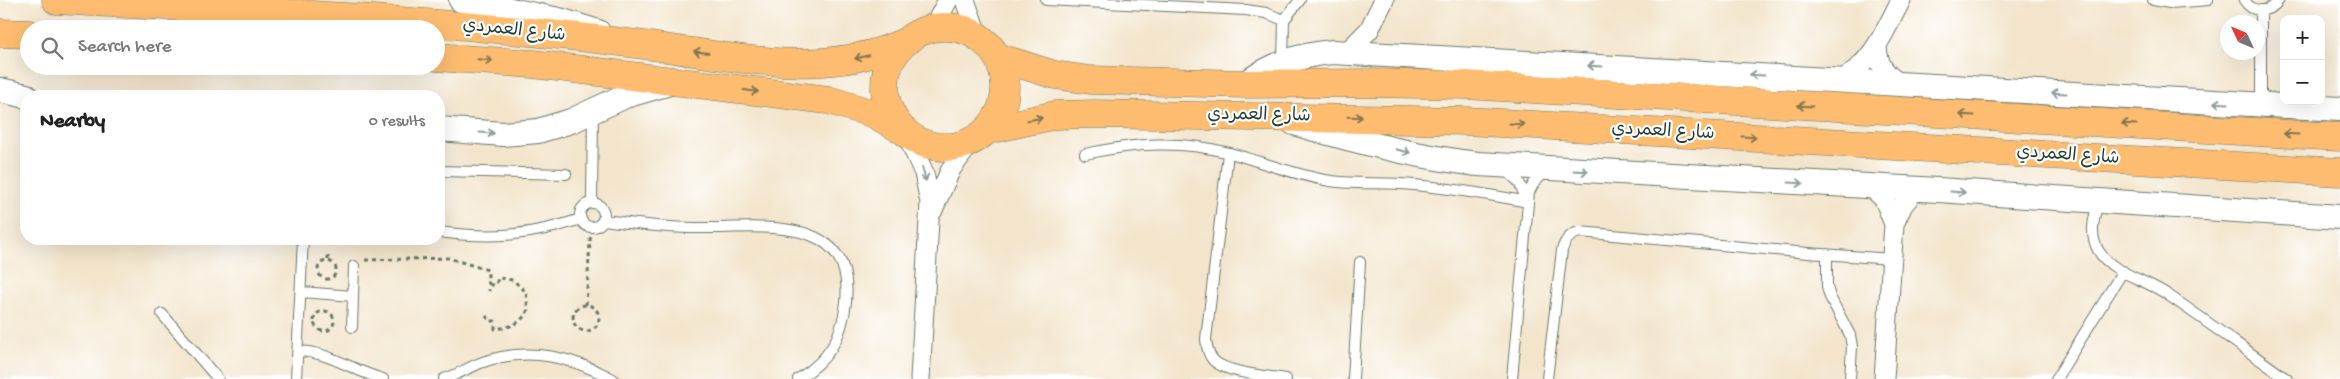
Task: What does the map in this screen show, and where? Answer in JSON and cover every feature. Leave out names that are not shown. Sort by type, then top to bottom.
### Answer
[{"type":"main road","name":"شارع العمردي","points":[[56,0],[383,20]]},
{"type":"main road","name":"شارع العمردي","points":[[445,25],[620,42],[801,64],[856,59],[891,48],[908,40]]},
{"type":"main road","points":[[933,28],[956,28],[978,37],[997,58],[1005,78],[1004,101],[995,121],[980,135],[950,147],[938,147],[915,140],[904,132],[889,109],[885,84],[892,60],[908,40],[933,28]]},
{"type":"main road","points":[[0,33],[20,34]]},
{"type":"main road","name":"شارع العمردي","points":[[445,58],[534,64],[828,100],[874,114],[904,132]]},
{"type":"main road","name":"شارع العمردي","points":[[997,58],[1055,74],[1090,80],[1245,84],[1371,83],[1465,85],[2340,137]]},
{"type":"main road","name":"شارع العمردي","points":[[980,135],[1056,115],[1271,116],[1466,121],[2340,172]]},
{"type":"street","points":[[461,0],[559,20],[620,42]]},
{"type":"street","points":[[933,28],[948,0]]},
{"type":"street","points":[[965,0],[978,37]]},
{"type":"street","points":[[1346,53],[1362,38],[1375,21],[1384,0]]},
{"type":"street","points":[[1841,80],[1858,69],[1877,45],[1901,0]]},
{"type":"street","points":[[1375,21],[1378,40],[1389,55]]},
{"type":"street","points":[[1877,45],[1878,59],[1885,72],[1903,84]]},
{"type":"street","points":[[1245,84],[1283,62],[1316,54],[1346,53],[2340,109]]},
{"type":"street","points":[[445,129],[520,133],[555,127],[625,96],[676,82]]},
{"type":"street","points":[[0,90],[20,95]]},
{"type":"street","points":[[1271,116],[1430,158],[1503,167],[1916,189],[2340,217]]},
{"type":"street","points":[[904,132],[924,174],[930,218],[920,379]]},
{"type":"street","points":[[930,218],[943,185],[980,135]]},
{"type":"street","points":[[1871,187],[1884,199],[1894,224]]},
{"type":"street","points":[[1884,379],[1894,224],[1903,205],[1916,189]]},
{"type":"lane","points":[[1046,0],[1246,10],[1266,13],[1284,20]]},
{"type":"lane","points":[[1283,62],[1284,20],[1300,0]]},
{"type":"lane","points":[[2153,0],[2170,3],[2208,0]]},
{"type":"lane","points":[[2244,0],[2250,7],[2261,11],[2273,7],[2279,0]]},
{"type":"lane","points":[[2261,11],[2261,105]]},
{"type":"lane","points":[[592,203],[593,111]]},
{"type":"lane","points":[[1085,154],[1119,146],[1154,143],[1188,145],[1228,152],[1292,173],[1326,180],[1403,184],[1483,194],[1528,202]]},
{"type":"lane","points":[[1228,152],[1206,339],[1207,350],[1213,360],[1222,367],[1286,379]]},
{"type":"lane","points":[[1503,167],[1519,182],[1528,202]]},
{"type":"lane","points":[[1512,379],[1529,192],[1534,182],[1549,169]]},
{"type":"lane","points":[[445,171],[566,174]]},
{"type":"lane","points":[[2098,202],[2092,228],[2098,250],[2109,263],[2167,294],[2286,379]]},
{"type":"lane","points":[[580,219],[582,208],[592,203]]},
{"type":"lane","points":[[580,219],[585,225],[591,227],[599,226],[604,220],[602,208],[592,203]]},
{"type":"lane","points":[[445,233],[477,236],[515,236],[552,228],[580,219]]},
{"type":"lane","points":[[604,220],[687,228],[794,230],[813,235],[824,241],[835,254],[843,268],[847,285],[843,320],[829,354],[817,368],[798,379]]},
{"type":"lane","points":[[1547,379],[1562,250],[1564,242],[1574,234],[1580,232],[1892,258]]},
{"type":"lane","points":[[296,379],[302,292],[303,245]]},
{"type":"lane","points":[[1827,254],[1829,292],[1850,335],[1852,347],[1850,379]]},
{"type":"lane","points":[[1353,379],[1360,262]]},
{"type":"lane","points":[[352,327],[354,266]]},
{"type":"lane","points":[[2056,379],[2123,271]]},
{"type":"lane","points":[[302,292],[353,296]]},
{"type":"lane","points":[[162,314],[218,379]]},
{"type":"lane","points":[[298,351],[332,357],[366,374],[383,379]]},
{"type":"lane","points":[[444,379],[482,362],[505,356],[529,354],[553,355],[576,361],[613,379]]},
{"type":"path","points":[[586,305],[591,227]]},
{"type":"path","points":[[328,254],[328,260]]},
{"type":"path","points":[[354,266],[367,260],[448,258],[488,270],[489,291]]},
{"type":"path","points":[[328,260],[336,265],[337,270],[335,274],[327,279],[319,274],[318,269],[320,265],[328,260]]},
{"type":"path","points":[[486,316],[490,321],[495,321],[495,329],[509,328],[518,324],[528,310],[526,292],[513,280],[498,278],[496,285],[490,285]]},
{"type":"path","points":[[586,305],[592,306],[598,311],[600,318],[598,324],[587,332],[580,330],[575,325],[573,318],[574,312],[579,307],[586,305]]},
{"type":"path","points":[[325,312],[332,316],[333,324],[331,328],[324,331],[317,328],[314,321],[318,314],[325,312]]},
{"type":"path","points":[[323,336],[324,331]]}]
